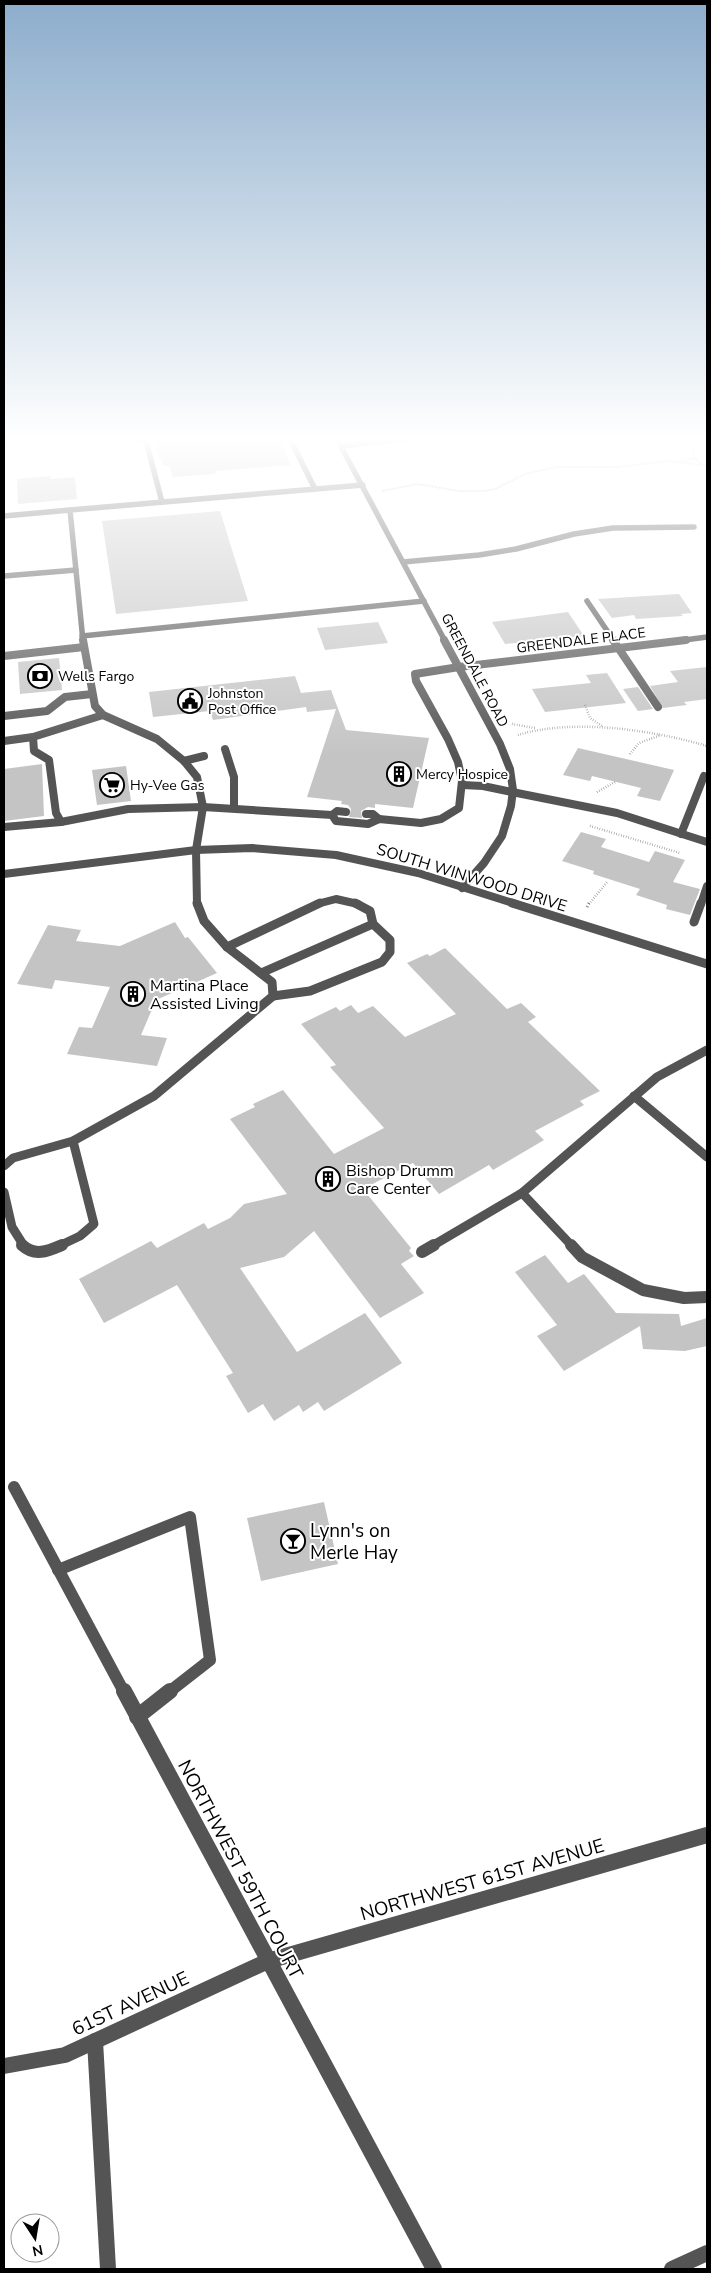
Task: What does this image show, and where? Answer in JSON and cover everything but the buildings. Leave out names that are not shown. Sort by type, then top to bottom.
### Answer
[{"type":"street","points":[[74,545],[82,636],[95,706],[103,715],[157,738],[184,761],[197,777],[203,807],[196,850],[196,900],[204,921],[227,947],[272,982],[273,996]]},
{"type":"street","name":"GREENDALE ROAD","points":[[394,545],[500,744],[511,772],[512,792],[509,820],[492,855],[462,888]]},
{"type":"street","points":[[403,562],[498,552],[527,545]]},
{"type":"street","points":[[4,576],[76,570]]},
{"type":"street","points":[[82,636],[424,601]]},
{"type":"street","points":[[586,601],[658,708]]},
{"type":"street","name":"GREENDALE PLACE","points":[[462,785],[461,773],[455,755],[416,681],[415,674],[425,671],[707,637]]},
{"type":"street","points":[[4,656],[84,647]]},
{"type":"street","points":[[4,716],[47,711],[66,697],[92,694]]},
{"type":"street","points":[[4,741],[33,737],[103,715]]},
{"type":"street","points":[[33,737],[34,751],[49,760],[56,813],[61,822]]},
{"type":"street","points":[[225,748],[234,773],[236,789],[234,808]]},
{"type":"street","points":[[184,761],[204,756]]},
{"type":"street","points":[[681,834],[704,776]]},
{"type":"street","points":[[4,827],[61,822],[128,809],[203,807],[332,816],[336,821],[368,824],[379,819],[421,822],[441,819],[459,808],[462,785],[483,786],[616,814],[707,842]]},
{"type":"street","points":[[332,816],[337,811],[346,812]]},
{"type":"street","points":[[366,814],[373,814],[379,819]]},
{"type":"street","name":"SOUTH WINWOOD DRIVE","points":[[4,874],[196,850],[252,848],[336,855],[377,863],[707,964]]},
{"type":"street","points":[[694,922],[707,886]]},
{"type":"street","points":[[4,1166],[13,1158],[39,1148],[73,1141],[154,1096],[273,996],[310,991],[382,962],[390,952],[390,940],[373,924],[370,911],[358,903],[337,898],[323,901],[227,947]]},
{"type":"street","points":[[261,973],[373,924]]},
{"type":"street","points":[[422,1252],[522,1193],[657,1077],[707,1050]]},
{"type":"street","points":[[634,1096],[707,1156]]},
{"type":"street","points":[[4,1192],[5,1204],[14,1231],[25,1249],[34,1253],[48,1252],[85,1234],[94,1224],[73,1141]]},
{"type":"street","points":[[522,1193],[582,1257],[643,1290],[684,1298],[707,1296]]},
{"type":"street","name":"NORTHWEST 59TH COURT","points":[[14,1487],[434,2269]]},
{"type":"street","points":[[58,1570],[190,1517],[210,1660],[137,1717]]},
{"type":"street","name":"NORTHWEST 61ST AVENUE","points":[[268,1961],[707,1835]]},
{"type":"street","name":"61ST AVENUE","points":[[4,2066],[65,2055],[268,1961]]},
{"type":"street","points":[[95,2041],[108,2269]]},
{"type":"street","points":[[672,2269],[707,2253]]},
{"type":"path","points":[[585,705],[590,718],[595,723],[605,727]]},
{"type":"path","points":[[512,724],[535,728],[605,727],[664,735],[707,746]]},
{"type":"path","points":[[518,735],[535,728]]},
{"type":"path","points":[[630,754],[632,747],[639,743],[664,735]]},
{"type":"path","points":[[596,792],[615,782]]},
{"type":"path","points":[[586,825],[684,854]]},
{"type":"path","points":[[587,907],[591,898],[599,894],[608,881]]},
{"type":"place","name":"Wells Fargo","points":[[40,676]]},
{"type":"place","name":"Johnston Post Office","points":[[190,701]]},
{"type":"place","name":"Mercy Hospice","points":[[399,774]]},
{"type":"place","name":"Hy-Vee Gas","points":[[112,785]]},
{"type":"place","name":"Martina Place Assisted Living","points":[[133,994]]},
{"type":"place","name":"Bishop Drumm Care Center","points":[[328,1179]]},
{"type":"place","name":"Lynn's on Merle Hay","points":[[293,1541]]}]
